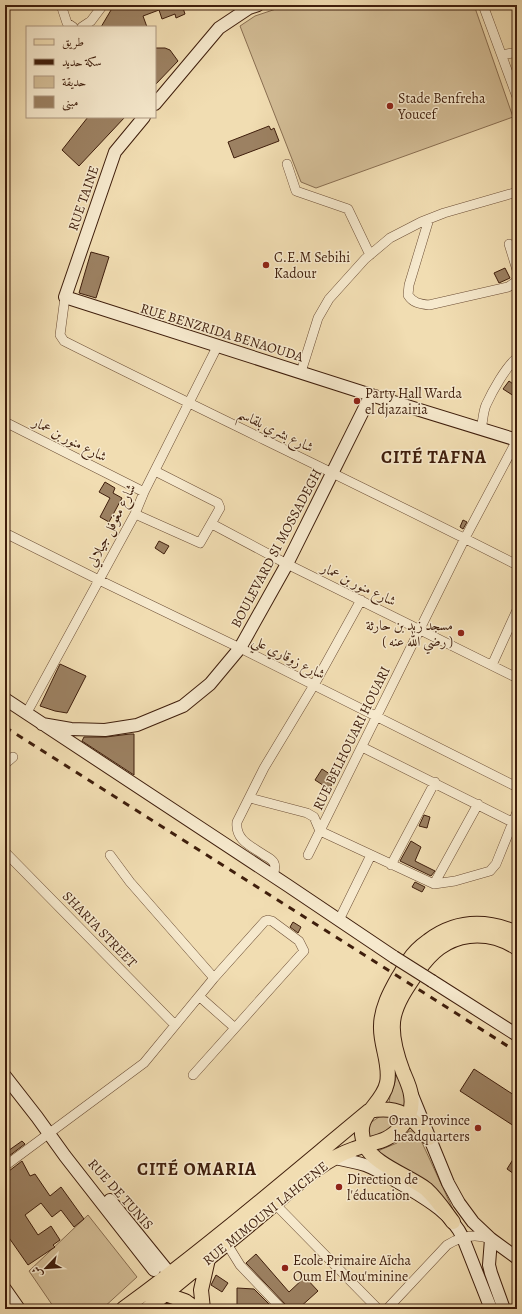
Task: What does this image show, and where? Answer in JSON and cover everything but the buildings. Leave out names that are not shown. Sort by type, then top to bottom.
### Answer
[{"type":"main road","points":[[156,103],[219,28],[249,8],[258,5]]},
{"type":"main road","name":"RUE TAINE","points":[[65,298],[115,152],[143,118]]},
{"type":"main road","name":"RUE BENZRIDA BENAOUDA","points":[[65,298],[371,395]]},
{"type":"main road","points":[[371,395],[517,440]]},
{"type":"main road","name":"BOULEVARD SI MOSSADEGH","points":[[42,724],[71,729],[105,730],[137,725],[183,706],[210,684],[240,648],[287,564],[371,395]]},
{"type":"main road","points":[[5,699],[394,958],[517,1035]]},
{"type":"main road","points":[[453,1222],[437,1200],[426,1190],[377,1160],[365,1146],[362,1132],[365,1117],[378,1100],[387,1084],[388,1073],[380,1026],[382,1013],[393,987],[409,959],[417,950],[433,937],[456,926],[476,923],[497,926],[517,933]]},
{"type":"main road","points":[[517,948],[495,937],[480,935],[466,936],[452,940],[440,946],[431,954],[404,991],[394,1016],[393,1024],[399,1059],[411,1094],[448,1183],[459,1203],[473,1222],[490,1239],[517,1258]]},
{"type":"main road","points":[[5,1076],[65,1156]]},
{"type":"main road","points":[[409,1116],[411,1094]]},
{"type":"main road","points":[[369,1111],[377,1109],[390,1109],[409,1116],[429,1138]]},
{"type":"main road","name":"RUE MIMOUNI LAHCENE","points":[[147,1309],[170,1274],[258,1204],[369,1111]]},
{"type":"main road","name":"RUE MIMOUNI LAHCENE","points":[[123,1309],[161,1289],[208,1259],[318,1169],[353,1149],[374,1144],[391,1136],[401,1127],[409,1116]]},
{"type":"main road","name":"RUE DE TUNIS","points":[[65,1156],[100,1188],[170,1274]]},
{"type":"main road","name":"RUE DE TUNIS","points":[[65,1156],[154,1270]]},
{"type":"main road","points":[[335,1158],[356,1162],[381,1173],[433,1204],[453,1222],[457,1226],[463,1238],[491,1309]]},
{"type":"main road","points":[[490,1239],[489,1265],[504,1309]]},
{"type":"main road","points":[[203,1309],[201,1290],[208,1259]]},
{"type":"main road","points":[[161,1289],[196,1309]]},
{"type":"main road","points":[[5,1290],[19,1309]]},
{"type":"street","points":[[61,5],[68,22],[72,26]]},
{"type":"street","points":[[83,26],[90,21],[103,5]]},
{"type":"street","points":[[484,5],[517,96]]},
{"type":"street","points":[[502,55],[517,52]]},
{"type":"street","points":[[287,164],[296,191],[348,209],[370,255]]},
{"type":"street","points":[[301,372],[318,318],[329,299],[370,255],[390,238],[444,213],[517,192]]},
{"type":"street","points":[[429,219],[409,285],[408,295],[411,300],[418,304],[429,306],[508,287],[517,281]]},
{"type":"street","points":[[509,244],[517,270]]},
{"type":"street","name":"شارع بشري بلقاسم","points":[[65,298],[60,335],[64,341],[517,565]]},
{"type":"street","name":"شارع مغوفل جيلالي","points":[[26,714],[135,514],[187,403],[217,347]]},
{"type":"street","points":[[481,429],[486,405],[508,368],[517,358]]},
{"type":"street","name":"شارع منور بن عمار","points":[[5,422],[144,492]]},
{"type":"street","name":"RUE BELHOUARI HOUARI","points":[[308,856],[465,538],[517,440]]},
{"type":"street","points":[[135,514],[198,543],[202,541],[220,508],[218,503],[155,471]]},
{"type":"street","name":"شارع منور بن عمار","points":[[212,524],[287,564],[517,678]]},
{"type":"street","name":"شارع زوقاري علي","points":[[5,533],[240,648],[517,787]]},
{"type":"street","points":[[273,876],[275,869],[274,863],[246,843],[236,830],[237,822],[264,768],[314,686],[361,600]]},
{"type":"street","points":[[492,665],[517,610]]},
{"type":"street","points":[[362,747],[435,782],[512,822],[517,833]]},
{"type":"street","points":[[5,764],[13,756]]},
{"type":"street","points":[[391,865],[435,782]]},
{"type":"street","points":[[250,798],[307,813],[314,817],[320,831],[434,884],[455,881],[490,871],[496,864],[517,812]]},
{"type":"street","points":[[434,884],[478,804]]},
{"type":"street","name":"SHARI'A STREET","points":[[5,852],[175,1025]]},
{"type":"street","points":[[110,855],[130,882],[214,978]]},
{"type":"street","points":[[339,920],[372,856]]},
{"type":"street","points":[[5,1166],[49,1135],[144,1063],[200,997],[214,978],[265,921],[272,921],[299,941],[304,951],[193,1074]]},
{"type":"street","points":[[200,997],[235,1028]]},
{"type":"street","points":[[275,1204],[378,1309]]},
{"type":"street","points":[[387,1309],[447,1245],[463,1238],[475,1236],[490,1239]]},
{"type":"street","points":[[227,1244],[240,1264],[282,1309]]},
{"type":"green space","name":"Stade Benfreha Youcef","points":[[288,5],[474,5],[513,117],[316,188],[301,182],[240,26],[255,16]]},
{"type":"green space","points":[[392,1059],[404,1081],[406,1106],[401,1108],[389,1104],[396,1075]]},
{"type":"green space","points":[[382,1115],[394,1119],[399,1125],[392,1133],[367,1138],[370,1123]]},
{"type":"green space","points":[[409,1131],[415,1131],[418,1134],[456,1216],[468,1233],[466,1233],[378,1154],[380,1150],[397,1143]]},
{"type":"green space","points":[[88,1215],[137,1277],[102,1309],[55,1309],[29,1271]]},
{"type":"railway","points":[[5,727],[517,1052]]},
{"type":"place","name":"Stade Benfreha Youcef","points":[[390,106]]},
{"type":"place","name":"C.E.M Sebihi Kadour","points":[[266,265]]},
{"type":"place","name":"Party Hall Warda el djazairia","points":[[357,401]]},
{"type":"place","name":"مسجد زيد بن حارثة ( رضي الله عنه )","points":[[461,633]]},
{"type":"place","name":"Oran Province headquarters","points":[[478,1128]]},
{"type":"place","name":"Direction de l'éducation","points":[[339,1187]]},
{"type":"place","name":"Ecole Primaire Aïcha Oum El Mou'minine","points":[[285,1268]]},
{"type":"district","name":"CITÉ TAFNA","points":[[434,457]]},
{"type":"district","name":"CITÉ OMARIA","points":[[197,1169]]}]
